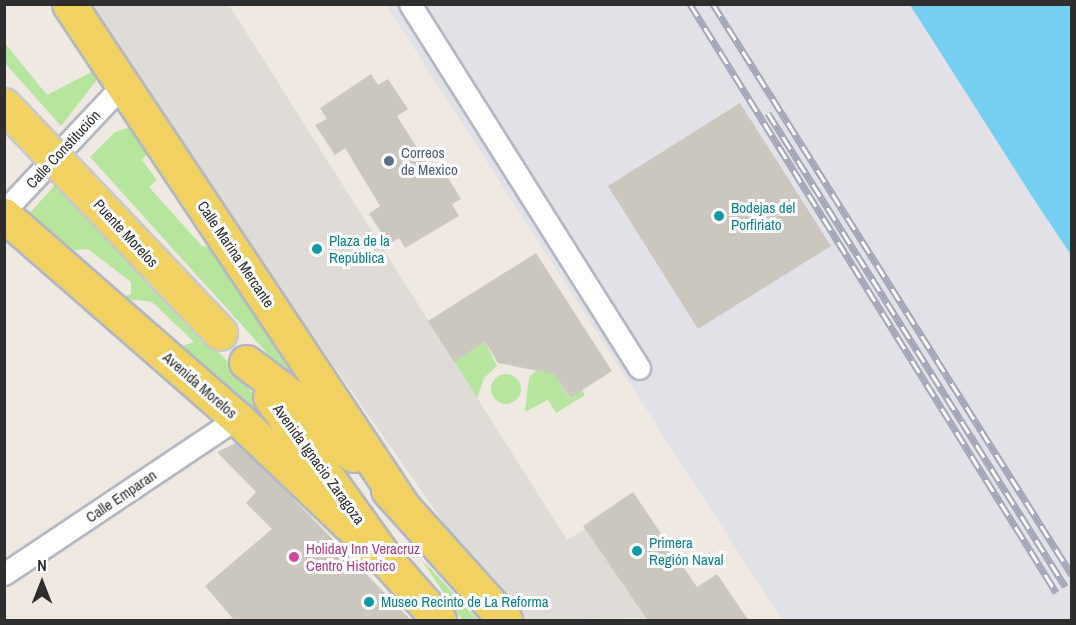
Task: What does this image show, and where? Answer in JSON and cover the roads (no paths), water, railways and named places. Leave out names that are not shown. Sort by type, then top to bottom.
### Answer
[{"type":"main road","name":"Calle Marina Mercante","points":[[69,4],[402,505]]},
{"type":"main road","name":"Puente Morelos","points":[[4,105],[246,362]]},
{"type":"main road","name":"Avenida Morelos","points":[[4,213],[237,417],[389,563]]},
{"type":"main road","name":"Calle Marina Mercante","points":[[246,362],[298,401],[402,505],[505,621]]},
{"type":"main road","name":"Avenida Ignacio Zaragoza","points":[[246,362],[389,563],[439,621]]},
{"type":"street","points":[[410,4],[639,368]]},
{"type":"street","name":"Calle Constitución","points":[[4,213],[122,86]]},
{"type":"street","name":"Calle Emparan","points":[[4,574],[237,417]]},
{"type":"water","points":[[910,5],[1071,5],[1071,255],[1035,201]]},
{"type":"railway","points":[[690,4],[1056,592]]},
{"type":"railway","points":[[713,4],[1072,575]]},
{"type":"railway","points":[[768,113],[1065,586]]},
{"type":"place","name":"Correos de Mexico","points":[[389,161]]},
{"type":"place","name":"Bodejas del Porfiriato","points":[[719,216]]},
{"type":"place","name":"Plaza de la República","points":[[317,249]]},
{"type":"place","name":"Primera Región Naval","points":[[637,551]]},
{"type":"place","name":"Holiday Inn Veracruz Centro Historico","points":[[294,557]]},
{"type":"place","name":"Museo Recinto de La Reforma","points":[[369,602]]}]
